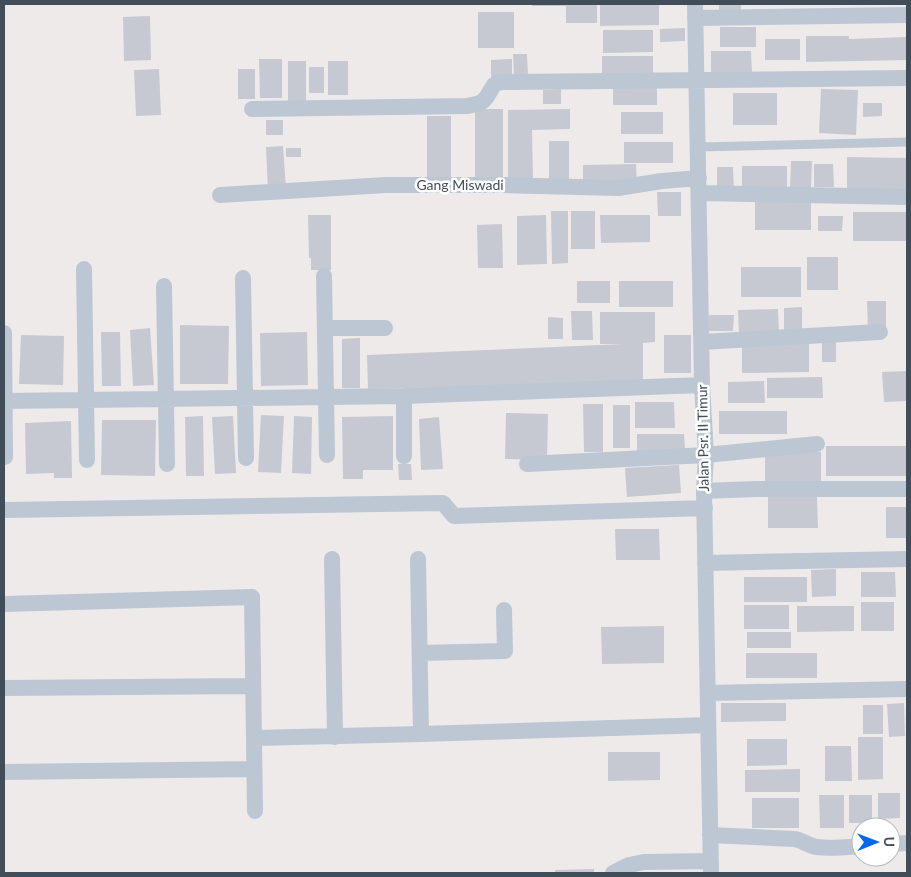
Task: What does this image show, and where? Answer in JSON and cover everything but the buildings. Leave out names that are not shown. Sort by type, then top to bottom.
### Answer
[{"type":"street","points":[[695,11],[907,15]]},
{"type":"street","name":"Jalan Psr. II Timur","points":[[695,11],[702,386],[706,455],[704,499],[711,867]]},
{"type":"street","points":[[252,109],[468,106],[482,103],[486,100],[494,85],[500,82],[907,78]]},
{"type":"street","name":"Gang Miswadi","points":[[220,195],[386,185],[503,185],[618,188],[662,181],[699,185],[907,197]]},
{"type":"street","points":[[84,269],[87,460]]},
{"type":"street","points":[[324,276],[327,455]]},
{"type":"street","points":[[243,278],[246,458]]},
{"type":"street","points":[[164,286],[167,464]]},
{"type":"street","points":[[325,328],[385,328]]},
{"type":"street","points":[[702,342],[880,332]]},
{"type":"street","points":[[4,333],[5,457]]},
{"type":"street","points":[[5,401],[404,396],[702,386]]},
{"type":"street","points":[[404,396],[404,456]]},
{"type":"street","points":[[527,464],[706,455],[817,444]]},
{"type":"street","points":[[4,510],[442,503],[454,516],[704,499],[756,489],[907,489]]},
{"type":"street","points":[[332,559],[335,737]]},
{"type":"street","points":[[418,559],[421,734]]},
{"type":"street","points":[[705,563],[907,559]]},
{"type":"street","points":[[4,604],[252,597],[255,811]]},
{"type":"street","points":[[420,653],[504,651],[504,610]]},
{"type":"street","points":[[4,688],[253,686]]},
{"type":"street","points":[[708,693],[907,689]]},
{"type":"street","points":[[254,738],[708,725]]},
{"type":"street","points":[[4,772],[254,769]]},
{"type":"street","points":[[710,835],[794,839],[802,840],[816,847],[851,847]]},
{"type":"street","points":[[613,873],[629,865],[644,862],[711,867]]},
{"type":"lane","points":[[698,147],[907,142]]}]
